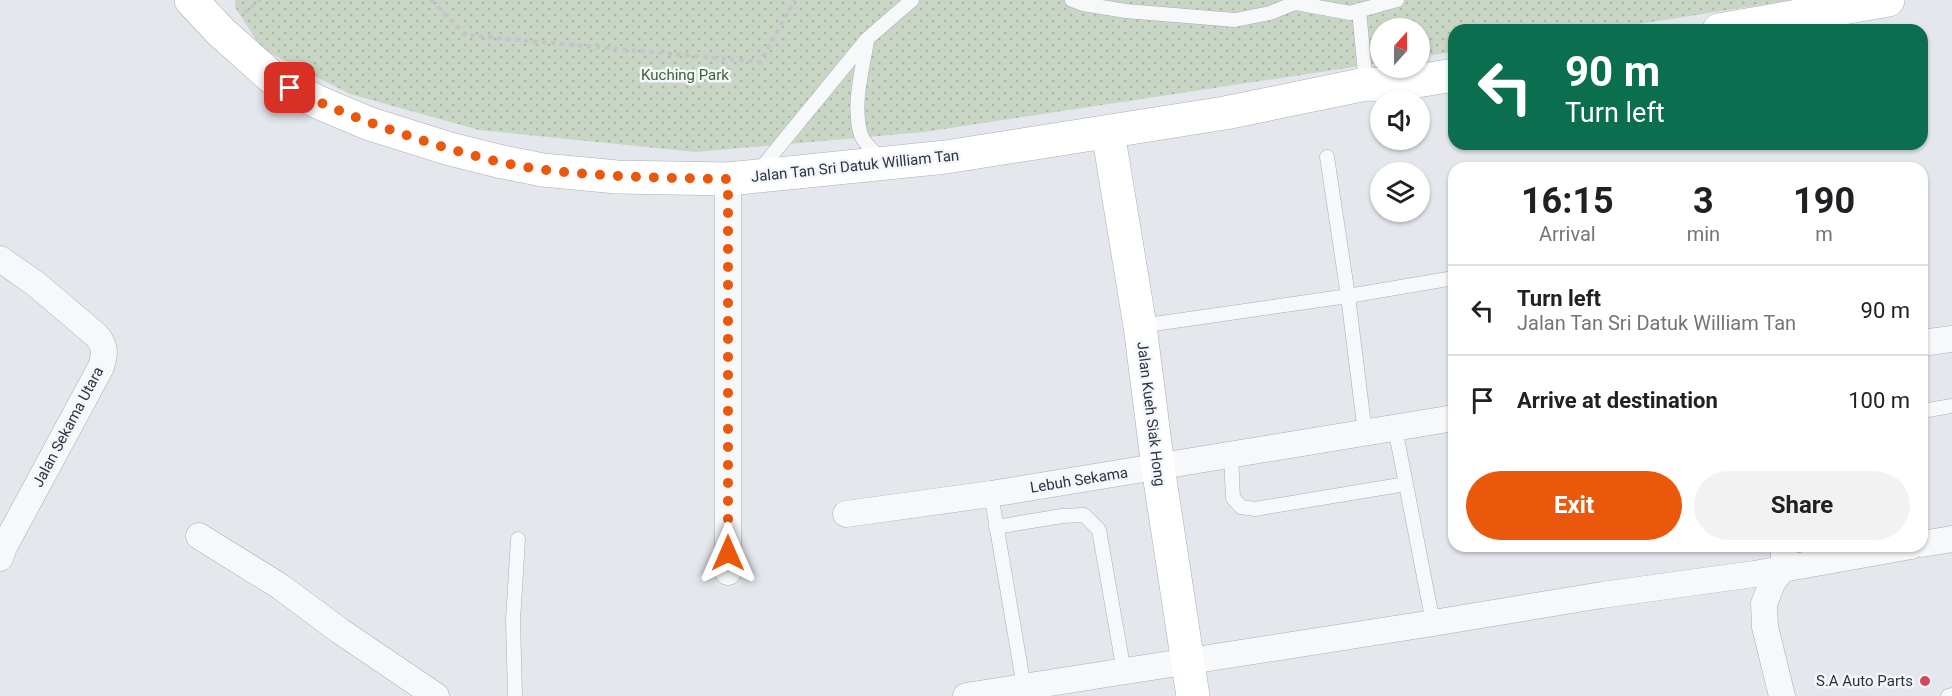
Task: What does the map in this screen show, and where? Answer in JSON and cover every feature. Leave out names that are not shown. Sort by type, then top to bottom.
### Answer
[{"type":"street","points":[[1753,24],[1888,0]]},
{"type":"street","name":"Jalan Tan Sri Datuk William Tan","points":[[202,4],[221,32],[275,80],[320,104],[370,124],[450,149],[498,161],[543,170],[617,177],[741,178],[946,157],[1225,113],[1366,84],[1392,85],[1448,76]]},
{"type":"street","name":"Jalan Kueh Siak Hong","points":[[1108,132],[1140,326],[1158,467],[1193,696]]},
{"type":"street","points":[[728,572],[741,178]]},
{"type":"street","name":"Jalan Sekama Utara","points":[[0,260],[36,284],[97,336],[104,344],[105,354],[101,367],[0,558]]},
{"type":"street","points":[[1928,342],[1952,339]]},
{"type":"street","name":"Lebuh Sekama","points":[[846,514],[991,494],[1448,419]]},
{"type":"street","points":[[199,536],[281,587],[340,632],[436,696]]},
{"type":"street","points":[[1928,543],[1952,539]]},
{"type":"street","points":[[966,696],[1602,595],[1754,574],[1784,557],[1842,552]]},
{"type":"street","points":[[1782,696],[1766,627],[1764,604],[1784,557]]},
{"type":"lane","points":[[741,178],[867,39],[912,0]]},
{"type":"lane","points":[[1072,0],[1126,11],[1235,20],[1270,13],[1299,2],[1350,13],[1397,0]]},
{"type":"lane","points":[[1359,10],[1366,84]]},
{"type":"lane","points":[[867,39],[859,87],[858,111],[861,137],[885,164]]},
{"type":"lane","points":[[1327,157],[1348,296],[1365,433]]},
{"type":"lane","points":[[1140,326],[1448,279]]},
{"type":"lane","points":[[1928,410],[1952,406]]},
{"type":"lane","points":[[1395,428],[1433,623]]},
{"type":"lane","points":[[1231,454],[1233,498],[1241,507],[1255,509],[1406,484]]},
{"type":"lane","points":[[991,494],[1023,687]]},
{"type":"lane","points":[[996,527],[1062,516],[1084,515],[1099,530],[1124,672]]},
{"type":"lane","points":[[515,696],[513,620],[518,539]]},
{"type":"path","points":[[431,0],[465,35],[760,62],[795,0]]},
{"type":"green space","name":"Kuching Park","points":[[235,0],[1793,0],[1639,24],[1448,24],[1448,53],[1430,55],[1430,18],[1370,18],[1370,65],[924,132],[696,152],[479,130],[350,94],[262,49],[235,7]]},
{"type":"place","name":"S.A Auto Parts","points":[[1925,681]]},
{"type":"route","points":[[290,88],[320,104],[370,124],[450,149],[498,161],[543,170],[617,177],[728,179],[728,553]]}]
